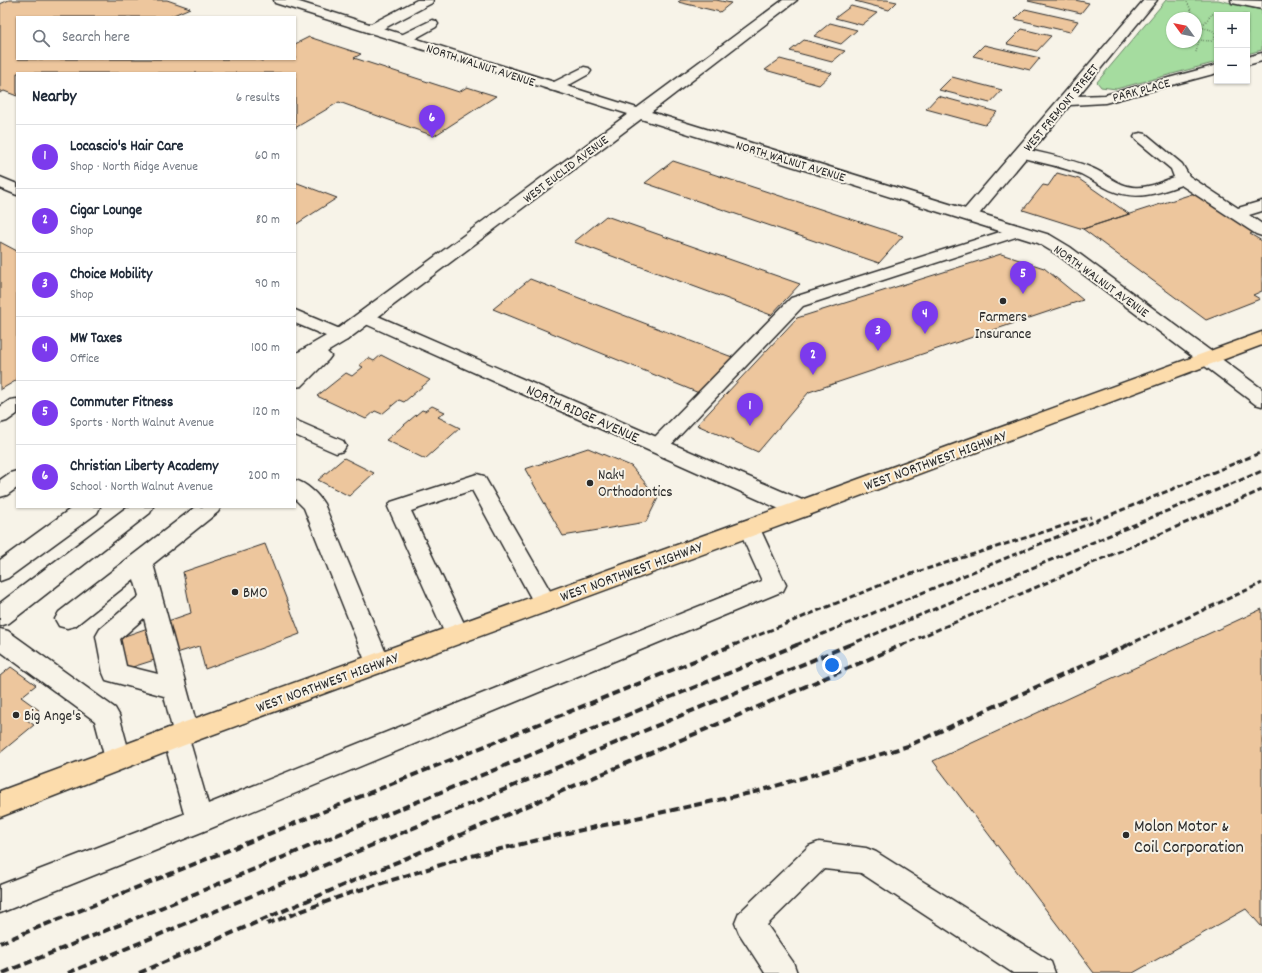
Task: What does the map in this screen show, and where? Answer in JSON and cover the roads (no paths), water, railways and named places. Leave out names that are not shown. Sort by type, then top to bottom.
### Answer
[{"type":"main road","name":"WEST NORTHWEST HIGHWAY","points":[[0,804],[181,735],[801,509],[1262,338]]},
{"type":"street","name":"NORTH WALNUT AVENUE","points":[[280,0],[1044,239],[1064,251],[1262,398]]},
{"type":"street","points":[[372,29],[427,0]]},
{"type":"street","name":"WEST EUCLID AVENUE","points":[[296,361],[340,336],[791,0]]},
{"type":"street","name":"WEST FREMONT STREET","points":[[969,215],[1151,0]]},
{"type":"street","points":[[1237,0],[1262,5]]},
{"type":"street","points":[[1250,60],[1262,57]]},
{"type":"street","name":"PARK PLACE","points":[[1064,101],[1105,99],[1214,70]]},
{"type":"street","points":[[0,182],[16,190]]},
{"type":"street","points":[[296,316],[340,336]]},
{"type":"street","name":"NORTH RIDGE AVENUE","points":[[366,317],[801,509]]},
{"type":"street","name":"WEST EUCLID AVENUE","points":[[296,380],[340,336]]},
{"type":"street","points":[[0,572],[88,508]]},
{"type":"street","points":[[0,616],[141,508]]},
{"type":"lane","points":[[404,39],[432,24]]},
{"type":"lane","points":[[555,87],[584,71]]},
{"type":"lane","points":[[1141,137],[1177,167],[1184,179],[1262,231]]},
{"type":"lane","points":[[1021,153],[1070,165],[1093,174],[1121,189],[1133,192],[1146,191],[1184,179]]},
{"type":"lane","points":[[1236,214],[1262,206]]},
{"type":"lane","points":[[658,446],[797,302],[1019,231]]},
{"type":"lane","points":[[0,416],[16,406]]},
{"type":"lane","points":[[296,427],[336,446]]},
{"type":"lane","points":[[0,490],[16,479]]},
{"type":"lane","points":[[457,634],[399,507],[477,481],[545,603]]},
{"type":"lane","points":[[296,488],[313,504],[378,663]]},
{"type":"lane","points":[[66,619],[209,508]]},
{"type":"lane","points":[[0,899],[775,585],[749,528]]},
{"type":"lane","points":[[141,561],[174,688],[181,735],[198,820]]},
{"type":"lane","points":[[150,599],[108,636],[114,673],[174,688]]},
{"type":"lane","points":[[0,638],[106,715],[118,759]]},
{"type":"lane","points":[[782,973],[749,924],[819,855],[866,861],[1040,973]]},
{"type":"railway","points":[[796,645],[1262,452]]},
{"type":"railway","points":[[849,645],[1262,471]]},
{"type":"railway","points":[[902,645],[1262,490]]},
{"type":"railway","points":[[734,645],[898,578],[1091,517]]},
{"type":"railway","points":[[1128,645],[1262,583]]},
{"type":"railway","points":[[0,943],[736,644]]},
{"type":"railway","points":[[3,973],[799,644]]},
{"type":"railway","points":[[68,973],[851,644]]},
{"type":"railway","points":[[139,973],[904,644]]},
{"type":"railway","points":[[267,924],[347,894],[463,858],[559,835],[759,791],[908,746],[1130,644]]},
{"type":"place","name":"Christian Liberty Academy","points":[[432,138]]},
{"type":"place","name":"Commuter Fitness","points":[[1023,294]]},
{"type":"place","name":"Farmers Insurance","points":[[1003,301]]},
{"type":"place","name":"MW Taxes","points":[[925,334]]},
{"type":"place","name":"Choice Mobility","points":[[878,351]]},
{"type":"place","name":"Cigar Lounge","points":[[813,375]]},
{"type":"place","name":"Locascio's Hair Care","points":[[750,426]]},
{"type":"place","name":"Nak4 Orthodontics","points":[[590,483]]},
{"type":"place","name":"BMO","points":[[235,592]]},
{"type":"place","name":"Big Ange's","points":[[16,715]]},
{"type":"place","name":"Molon Motor & Coil Corporation","points":[[1126,835]]}]
